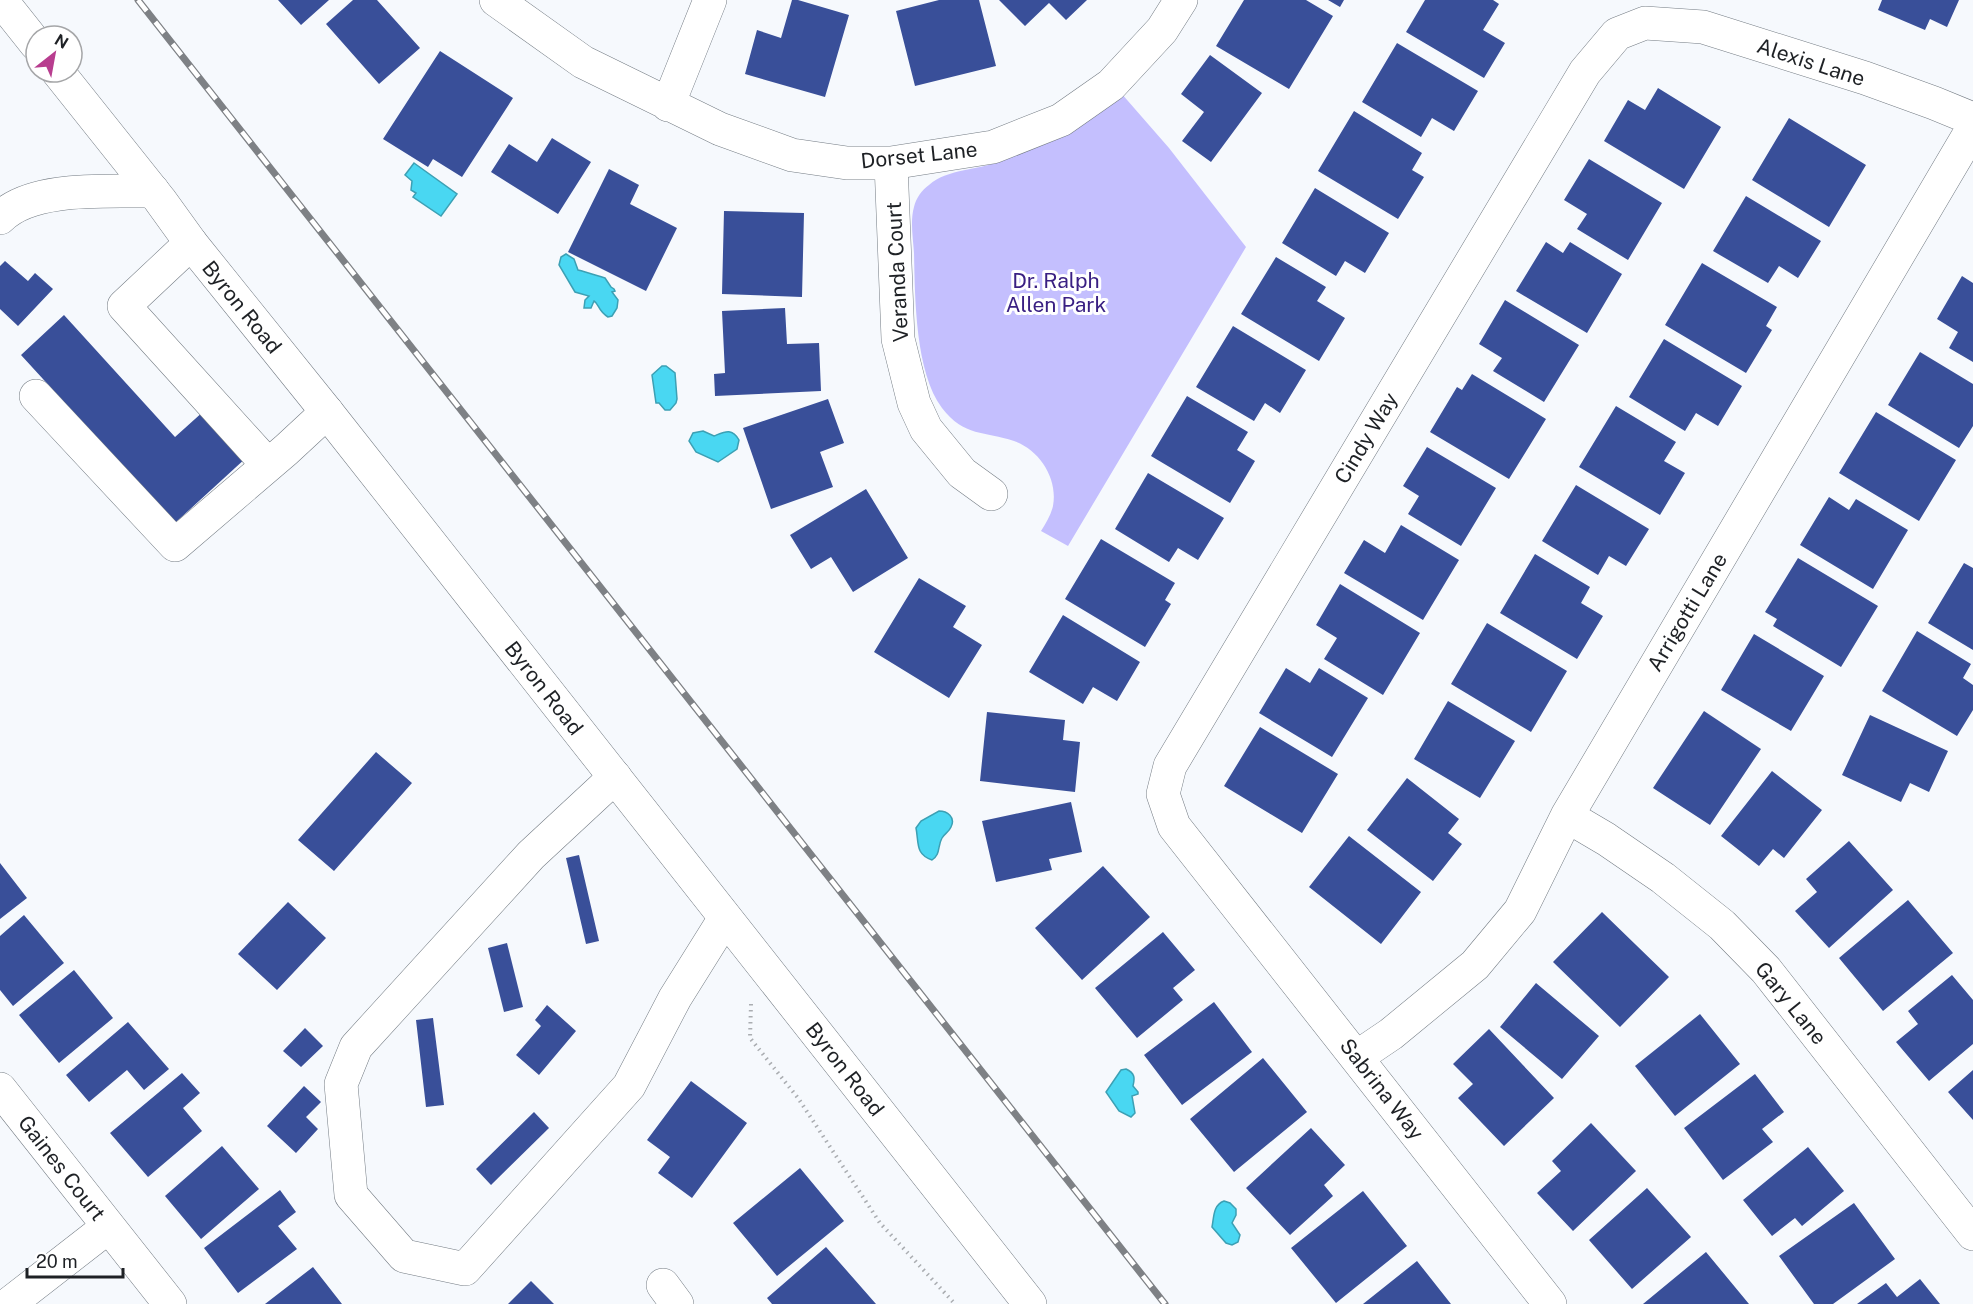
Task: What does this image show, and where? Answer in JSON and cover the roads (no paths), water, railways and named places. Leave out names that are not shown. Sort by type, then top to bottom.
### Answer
[{"type":"street","points":[[1,0],[24,29]]},
{"type":"street","name":"Dorset Lane","points":[[496,0],[583,62],[668,105],[720,129],[792,155],[847,163],[891,163],[993,147],[1061,120],[1111,85],[1162,30],[1181,0]]},
{"type":"street","points":[[668,105],[710,0]]},
{"type":"street","name":"Alexis Lane","points":[[1645,23],[1703,27],[1865,78],[1973,119]]},
{"type":"street","name":"Cindy Way","points":[[1212,874],[1173,826],[1163,794],[1170,766],[1584,72],[1617,34],[1645,23]]},
{"type":"street","name":"Byron Road","points":[[68,84],[1030,1304]]},
{"type":"street","name":"Arrigotti Lane","points":[[1357,1057],[1391,1034],[1475,965],[1520,911],[1567,816],[1973,128]]},
{"type":"street","name":"Veranda Court","points":[[891,163],[898,339],[914,403],[926,429],[962,473],[991,494]]},
{"type":"street","points":[[0,218],[8,209],[47,194],[153,191]]},
{"type":"street","points":[[191,243],[124,306],[268,465]]},
{"type":"street","points":[[36,396],[176,544],[327,412]]},
{"type":"street","points":[[615,777],[531,855],[356,1047],[342,1084],[351,1195],[404,1256],[465,1269],[628,1086],[675,998],[725,918]]},
{"type":"street","name":"Gary Lane","points":[[1567,816],[1606,839],[1663,878],[1730,933],[1766,970],[1973,1234]]},
{"type":"street","name":"Sabrina Way","points":[[1212,874],[1550,1304]]},
{"type":"street","name":"Gaines Court","points":[[0,1089],[170,1304]]},
{"type":"street","points":[[9,1304],[108,1227]]},
{"type":"water","points":[[414,163],[457,194],[441,216],[413,197],[416,193],[411,190],[412,181],[405,175]]},
{"type":"water","points":[[566,254],[574,259],[578,270],[605,278],[614,289],[615,291],[612,292],[618,300],[617,308],[612,316],[605,315],[594,301],[591,308],[584,308],[585,300],[589,296],[575,292],[559,265],[561,257]]},
{"type":"water","points":[[662,366],[666,366],[675,373],[677,399],[670,410],[665,410],[659,403],[656,403],[652,375]]},
{"type":"water","points":[[703,431],[714,436],[721,433],[734,433],[739,440],[737,449],[718,462],[696,452],[689,441],[693,433]]},
{"type":"water","points":[[939,811],[950,815],[952,823],[942,838],[937,855],[932,860],[920,851],[916,828],[921,821]]},
{"type":"water","points":[[1126,1069],[1133,1074],[1133,1086],[1138,1092],[1132,1096],[1135,1113],[1131,1117],[1119,1111],[1106,1092],[1121,1070]]},
{"type":"water","points":[[1224,1201],[1236,1209],[1232,1223],[1240,1235],[1238,1242],[1232,1245],[1226,1243],[1212,1227],[1216,1208]]},
{"type":"railway","points":[[138,0],[1165,1304]]},
{"type":"park label","name":"Dr. Ralph Allen Park","points":[[1056,292]]}]
